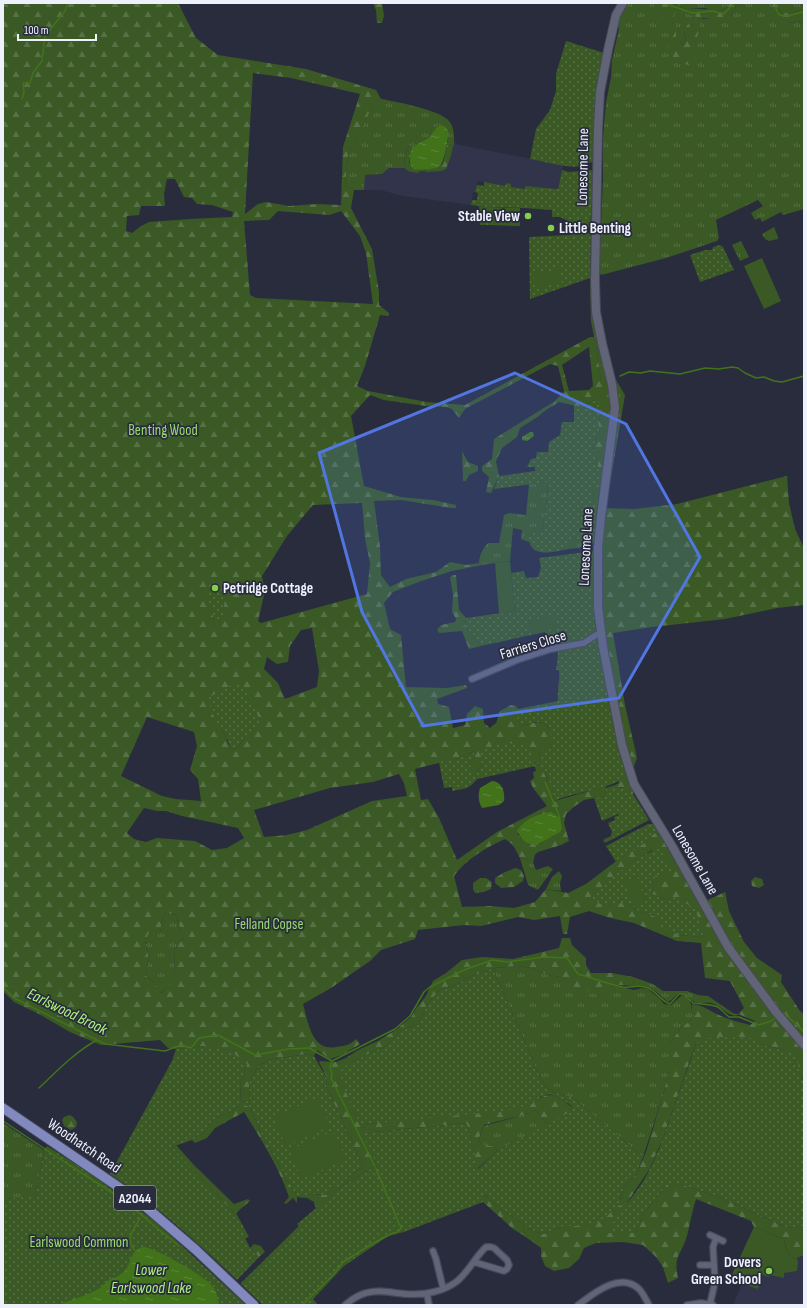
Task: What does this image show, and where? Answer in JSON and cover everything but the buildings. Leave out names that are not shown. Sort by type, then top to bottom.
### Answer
[{"type":"main road","name":"Woodhatch Road","points":[[3,1108],[139,1201],[196,1250],[254,1305]]},
{"type":"street","name":"Lonesome Lane","points":[[623,3],[613,24],[602,80],[598,111],[595,273],[596,312],[612,384],[615,408],[600,517],[598,548],[598,607],[601,634],[622,745],[634,784],[672,846],[728,948],[776,1012],[804,1045]]},
{"type":"street","name":"Farriers Close","points":[[472,678],[517,660],[551,649],[584,643],[596,635],[601,634]]},
{"type":"street","points":[[710,1235],[723,1241]]},
{"type":"street","points":[[688,1305],[701,1303],[712,1304],[715,1282],[713,1247],[716,1238]]},
{"type":"street","points":[[345,1305],[359,1295],[371,1292],[389,1291],[406,1294],[427,1294],[443,1288],[456,1282],[484,1248],[488,1246],[494,1248],[507,1260],[509,1265],[504,1271],[474,1262]]},
{"type":"street","points":[[433,1250],[443,1288]]},
{"type":"street","points":[[700,1265],[714,1265]]},
{"type":"street","points":[[578,1305],[609,1285],[623,1282],[631,1284],[639,1289],[649,1305]]},
{"type":"street","points":[[427,1294],[429,1305]]},
{"type":"highlighted area","points":[[515,373],[626,424],[700,557],[619,698],[423,726],[362,612],[319,453]]},
{"type":"shaded area","points":[[455,143],[563,165],[558,189],[526,186],[525,189],[511,187],[506,183],[505,186],[478,181],[475,192],[473,192],[471,205],[403,196],[380,190],[364,190],[365,175],[382,174],[389,168],[404,168],[408,171],[426,171],[451,156]]},
{"type":"shaded area","name":"Dovers Green School","points":[[754,1227],[794,1259],[804,1255],[804,1305],[733,1305],[742,1284],[728,1283]]},
{"type":"green space","name":"Benting Wood","points":[[3,3],[178,3],[196,38],[218,55],[306,69],[376,90],[381,99],[376,99],[348,155],[345,186],[354,190],[351,208],[372,249],[379,292],[379,305],[389,313],[388,316],[380,315],[365,366],[357,386],[368,391],[427,402],[465,405],[590,337],[595,337],[601,381],[608,381],[612,398],[604,470],[601,471],[597,468],[598,463],[594,452],[594,444],[600,432],[598,424],[603,406],[594,400],[580,407],[559,402],[520,428],[517,437],[502,448],[496,461],[499,476],[491,493],[486,492],[489,477],[482,471],[482,466],[492,459],[494,439],[555,401],[564,391],[558,366],[550,364],[465,409],[459,418],[452,409],[446,407],[426,406],[384,400],[370,395],[351,416],[364,486],[401,497],[433,500],[456,505],[456,508],[451,508],[401,500],[374,501],[380,546],[381,575],[390,587],[406,579],[436,572],[450,562],[466,565],[479,563],[482,565],[452,571],[421,581],[393,592],[384,603],[390,629],[401,635],[406,687],[447,688],[466,685],[467,688],[437,699],[438,704],[449,707],[453,728],[465,725],[467,714],[475,706],[483,709],[484,723],[490,728],[496,723],[500,711],[511,705],[516,706],[523,726],[530,723],[542,723],[550,729],[552,734],[551,749],[539,751],[541,761],[532,763],[482,765],[478,771],[472,770],[468,762],[475,758],[474,751],[458,758],[415,769],[421,800],[428,799],[439,818],[457,860],[497,832],[547,806],[533,788],[530,781],[534,778],[533,772],[536,771],[535,766],[540,765],[550,784],[552,784],[555,801],[606,786],[605,796],[584,800],[566,814],[564,823],[569,841],[538,852],[529,860],[520,858],[513,845],[505,839],[484,850],[464,864],[454,876],[462,907],[490,906],[514,908],[535,902],[546,889],[568,893],[586,884],[619,859],[649,840],[652,835],[658,831],[699,904],[725,892],[729,911],[744,942],[757,958],[782,975],[781,982],[800,1011],[804,1014],[804,1040],[774,1015],[804,1050],[804,1082],[788,1051],[767,1046],[749,1038],[696,1043],[663,1138],[650,1168],[627,1203],[620,1200],[624,1187],[637,1173],[646,1152],[669,1071],[669,1045],[680,1029],[692,1019],[692,1004],[703,1007],[723,1017],[738,1022],[750,1025],[755,1021],[738,1014],[744,1008],[730,981],[705,978],[701,943],[677,941],[634,923],[610,918],[589,911],[570,917],[567,934],[563,934],[560,916],[534,920],[518,917],[481,926],[464,925],[418,930],[415,939],[381,950],[370,961],[331,988],[303,1004],[312,1034],[321,1045],[328,1047],[342,1046],[349,1044],[356,1039],[360,1044],[342,1055],[330,1059],[317,1050],[314,1056],[307,1054],[272,1059],[258,1066],[249,1083],[250,1104],[241,1101],[240,1085],[247,1064],[206,1046],[176,1049],[168,1048],[160,1040],[101,1045],[70,1032],[39,1014],[14,1002],[3,991]],"holes":[[[253,73],[291,78],[360,94],[343,147],[341,205],[316,204],[289,206],[266,202],[258,204],[245,214]],[[167,179],[175,179],[184,197],[192,198],[197,204],[212,205],[233,212],[232,217],[149,222],[132,233],[126,231],[127,216],[139,215],[141,206],[165,206],[164,194]],[[278,211],[329,215],[341,211],[360,236],[366,253],[373,304],[256,298],[250,295],[244,221],[269,220]],[[589,347],[593,386],[589,390],[569,391],[562,365]],[[362,503],[365,539],[370,563],[367,594],[261,623],[258,621],[265,591],[262,576],[287,536],[313,505]],[[228,593],[224,600],[224,609],[214,620],[211,608]],[[312,628],[319,671],[317,687],[285,699],[278,683],[264,669],[267,657],[277,664],[288,662],[290,646],[301,630]],[[147,717],[194,732],[197,746],[190,770],[198,779],[201,801],[162,796],[121,776]],[[221,727],[245,737],[237,748],[231,750]],[[399,774],[404,783],[407,796],[372,801],[307,830],[287,835],[264,837],[254,810],[330,788],[373,782]],[[144,808],[157,811],[166,811],[238,828],[244,838],[227,848],[212,850],[195,841],[157,838],[146,842],[134,839],[127,833]],[[517,833],[554,836],[549,837],[540,844],[522,839]],[[652,850],[655,876],[652,894],[666,900],[702,937],[679,935],[657,917],[636,910],[628,903],[591,897],[633,862]],[[167,913],[176,915],[183,938],[174,950],[175,969],[170,985],[161,993],[154,982],[145,975],[149,959],[145,941],[149,933],[160,933],[163,917]]]},
{"type":"green space","points":[[373,3],[382,3],[384,16],[382,23],[377,23],[376,10]]},
{"type":"green space","points":[[628,3],[654,3],[654,6],[677,10],[704,19],[731,15],[738,3],[771,3],[771,8],[788,23],[799,21],[804,25],[804,209],[783,215],[781,212],[762,222],[760,218],[755,220],[751,213],[763,206],[758,200],[716,220],[719,238],[717,241],[666,258],[601,275],[599,271],[603,180],[603,138],[606,103],[611,77],[612,60],[619,29],[617,23],[620,14]],"holes":[[[672,23],[676,26],[676,36],[683,45],[686,43],[684,32],[700,24],[681,63]]]},
{"type":"green space","points":[[654,3],[672,3],[687,9],[714,9],[720,12],[730,3],[738,3],[731,15],[723,17],[697,17],[677,10],[672,19],[661,16],[654,6]]},
{"type":"green space","points":[[672,3],[730,3],[720,12],[705,8],[687,9]]},
{"type":"green space","points":[[771,3],[779,3],[779,9],[782,13],[791,13],[804,10],[804,25],[799,21],[788,23],[776,21],[771,8]]},
{"type":"green space","points":[[779,3],[804,3],[804,10],[791,13],[782,13],[779,9]]},
{"type":"green space","points":[[692,21],[700,24],[691,66],[682,63],[671,55],[668,50],[668,39],[672,23],[676,26],[676,36],[683,45],[686,43],[684,31],[688,24]]},
{"type":"green space","points":[[566,41],[604,53],[594,162],[577,167],[563,166],[530,159],[536,129],[550,110],[556,91],[556,74]]},
{"type":"green space","points":[[376,98],[413,106],[441,115],[449,121],[454,131],[454,144],[453,147],[450,144],[447,144],[448,137],[441,125],[437,127],[428,138],[412,147],[409,146],[405,155],[404,168],[389,168],[382,174],[365,175],[364,190],[354,190],[345,186],[348,155]]},
{"type":"green space","points":[[447,144],[450,144],[453,147],[446,169],[441,171],[420,171],[418,173],[408,171],[404,168],[405,155],[409,146],[412,147],[409,162],[415,170],[439,167],[443,163]]},
{"type":"green space","points":[[562,170],[569,172],[591,170],[594,173],[590,228],[579,227],[560,217],[552,217],[552,210],[471,205],[472,200],[477,200],[478,193],[475,192],[477,185],[484,186],[484,182],[505,186],[506,183],[511,184],[511,187],[525,189],[525,186],[558,189]]},
{"type":"green space","points":[[479,206],[488,207],[488,225],[480,225]]},
{"type":"green space","points":[[488,207],[520,208],[520,226],[488,225]]},
{"type":"green space","points":[[774,227],[778,239],[769,241],[765,239],[762,234]]},
{"type":"green space","points":[[571,229],[591,234],[590,278],[530,299],[529,237],[571,235]]},
{"type":"green space","points":[[741,241],[749,257],[740,261],[732,245]]},
{"type":"green space","points":[[720,245],[723,247],[734,270],[700,282],[690,255],[705,250],[712,250],[713,247]]},
{"type":"green space","points":[[762,258],[781,301],[764,309],[744,266]]},
{"type":"green space","points":[[560,269],[562,283],[535,288],[533,274]]},
{"type":"green space","points":[[590,282],[592,282],[594,322],[608,381],[601,382],[591,322]]},
{"type":"green space","points":[[616,380],[625,395],[606,508],[604,508],[615,382]]},
{"type":"green space","points":[[594,400],[599,401],[603,406],[598,424],[600,432],[595,440],[593,449],[598,455],[597,468],[604,470],[600,488],[598,486],[594,487],[593,501],[598,501],[594,540],[576,539],[571,541],[568,549],[552,552],[536,551],[530,544],[529,538],[531,532],[542,530],[548,482],[494,489],[499,476],[535,471],[535,467],[527,467],[531,459],[536,458],[537,452],[548,452],[549,442],[560,435],[562,422],[574,422],[574,405],[580,407]]},
{"type":"green space","points":[[462,451],[468,462],[478,466],[478,471],[469,475],[466,481],[463,481]]},
{"type":"green space","points":[[787,476],[789,503],[795,529],[804,548],[804,605],[777,608],[725,619],[613,633],[625,705],[637,758],[634,766],[631,766],[605,643],[600,583],[604,508],[634,509],[677,504]]},
{"type":"green space","points":[[548,482],[542,530],[536,531],[529,536],[529,542],[521,539],[522,530],[513,528],[510,561],[482,565],[479,563],[484,547],[488,543],[499,543],[504,515],[509,513],[526,515],[529,484]]},
{"type":"green space","points":[[594,486],[598,486],[600,488],[598,501],[593,501]]},
{"type":"green space","points":[[576,539],[594,540],[594,543],[579,548],[568,549],[570,541]]},
{"type":"green space","points":[[594,551],[595,625],[615,734],[628,774],[620,780],[602,788],[564,797],[555,801],[552,784],[550,784],[545,773],[542,774],[540,765],[477,779],[469,787],[464,789],[452,791],[452,787],[444,788],[439,762],[458,758],[474,751],[475,758],[469,762],[472,770],[478,771],[482,765],[480,750],[500,744],[508,743],[522,745],[527,748],[532,755],[533,763],[541,761],[539,751],[551,748],[552,742],[549,727],[543,723],[536,722],[523,726],[516,720],[519,716],[518,709],[558,701],[559,670],[556,670],[556,666],[558,652],[555,646],[548,648],[545,632],[481,646],[465,626],[466,618],[515,611],[511,573],[524,571],[526,578],[538,577],[541,567],[539,558]]},
{"type":"green space","points":[[510,561],[515,611],[499,614],[495,563]]},
{"type":"green space","points":[[456,575],[459,610],[466,618],[465,626],[481,646],[469,649],[462,631],[439,633],[437,630],[441,625],[455,622],[456,619],[452,612],[453,595],[450,577]]},
{"type":"green space","points":[[211,582],[225,582],[229,585],[224,604],[227,617],[214,620],[207,596],[207,585]]},
{"type":"green space","points":[[554,616],[557,628],[531,634],[528,621]]},
{"type":"green space","points":[[237,683],[247,694],[262,724],[245,737],[237,748],[231,750],[228,741],[211,711],[209,698],[217,691]]},
{"type":"green space","points":[[628,774],[633,789],[633,794],[630,794],[622,787],[616,787],[615,785]]},
{"type":"green space","points":[[615,785],[616,787],[628,788],[630,794],[633,794],[649,820],[605,843],[603,840],[611,836],[612,832],[608,823],[615,820],[614,817],[619,815],[618,814],[602,821],[594,798],[605,796],[606,788]]},
{"type":"green space","points":[[648,824],[653,824],[658,831],[652,835],[649,840],[616,862],[606,846]]},
{"type":"green space","points":[[660,849],[673,871],[655,876],[652,894],[666,900],[676,897],[695,909],[703,931],[702,937],[679,935],[661,927],[657,917],[636,910],[628,903],[600,904],[591,897],[633,862],[652,851]]},
{"type":"green space","points":[[535,854],[533,863],[536,870],[548,866],[553,869],[538,890],[528,885],[520,858],[529,860]]},
{"type":"green space","points":[[515,868],[521,870],[524,876],[523,881],[514,887],[501,888],[495,883],[495,878]]},
{"type":"green space","points":[[559,871],[562,876],[560,883],[561,891],[546,889],[552,877]]},
{"type":"green space","points":[[637,876],[646,902],[634,907],[624,881]]},
{"type":"green space","points":[[755,877],[762,879],[764,885],[759,888],[752,886],[751,881]]},
{"type":"green space","points":[[480,878],[486,878],[492,882],[491,889],[484,892],[475,893],[473,883]]},
{"type":"green space","points":[[167,913],[176,915],[183,938],[174,950],[175,969],[170,986],[160,993],[154,982],[145,975],[149,959],[145,940],[149,933],[160,933],[163,917]]},
{"type":"green space","points":[[562,938],[570,938],[572,945],[586,958],[586,965],[591,973],[612,973],[633,977],[634,986],[619,985],[610,987],[599,995],[572,988],[561,977],[549,975],[531,968],[518,966],[494,968],[477,974],[453,986],[440,990],[427,1004],[419,1024],[401,1031],[388,1045],[349,1063],[362,1128],[368,1124],[530,1105],[547,1095],[556,1096],[566,1102],[572,1107],[570,1112],[548,1125],[535,1110],[523,1115],[484,1125],[478,1141],[484,1146],[495,1146],[497,1151],[477,1169],[469,1130],[466,1123],[363,1133],[377,1165],[344,1185],[316,1209],[314,1202],[307,1198],[307,1195],[324,1195],[341,1186],[349,1177],[363,1166],[326,1086],[327,1078],[319,1062],[336,1062],[346,1058],[397,1029],[411,1017],[426,996],[433,981],[462,960],[482,957],[513,959],[559,948]]},
{"type":"green space","points":[[518,966],[531,968],[549,975],[561,977],[573,988],[617,986],[634,990],[642,988],[648,989],[664,1004],[671,1005],[682,995],[690,1002],[692,1008],[692,1019],[680,1029],[669,1045],[669,1071],[663,1095],[643,1157],[573,1098],[554,1092],[544,1086],[496,976],[494,968]]},
{"type":"green space","points":[[494,968],[496,976],[544,1086],[554,1092],[573,1098],[643,1157],[637,1173],[624,1187],[620,1199],[627,1203],[643,1181],[656,1156],[696,1043],[713,1037],[750,1038],[767,1046],[788,1051],[796,1055],[804,1082],[804,1226],[788,1228],[719,1197],[680,1184],[667,1184],[642,1216],[636,1233],[607,1233],[623,1207],[618,1204],[602,1222],[579,1226],[564,1226],[543,1234],[527,1228],[523,1235],[521,1234],[524,1229],[523,1224],[489,1200],[487,1195],[483,1197],[483,1202],[404,1232],[388,1236],[344,1266],[313,1299],[318,1305],[263,1305],[241,1284],[242,1282],[299,1226],[297,1224],[344,1185],[377,1165],[362,1133],[466,1123],[478,1169],[497,1151],[570,1112],[572,1106],[550,1094],[541,1097],[530,1105],[503,1111],[368,1124],[362,1128],[343,1086],[340,1071],[349,1063],[388,1045],[401,1031],[419,1024],[427,1004],[440,990],[453,986],[477,974]]},
{"type":"green space","points":[[633,977],[653,984],[663,991],[687,991],[698,995],[708,996],[733,1013],[739,1015],[732,1015],[715,1004],[695,1002],[679,993],[668,1002],[656,992],[645,986],[634,986]]},
{"type":"green space","points":[[206,1046],[232,1052],[247,1064],[240,1085],[241,1101],[250,1104],[249,1083],[258,1066],[272,1059],[307,1054],[314,1056],[327,1079],[326,1086],[363,1166],[349,1177],[341,1186],[324,1195],[313,1194],[307,1195],[307,1198],[297,1197],[261,1133],[250,1107],[245,1105],[240,1106],[212,1121],[204,1132],[192,1140],[172,1147],[232,1211],[236,1213],[249,1237],[245,1238],[250,1248],[259,1257],[237,1280],[176,1224],[144,1198],[110,1174],[172,1061],[176,1049]]},
{"type":"green space","points":[[317,1098],[330,1126],[286,1146],[273,1117]]},
{"type":"green space","points":[[245,1105],[250,1107],[261,1133],[297,1197],[297,1203],[293,1198],[286,1204],[284,1203],[289,1197],[285,1186],[269,1153],[244,1112],[215,1128],[207,1138],[195,1143],[192,1140],[204,1132],[212,1121],[240,1106]]},
{"type":"green space","points":[[535,1110],[548,1125],[497,1151],[495,1146],[484,1146],[478,1141],[484,1126]]},
{"type":"green space","points":[[70,1115],[77,1122],[76,1127],[71,1130],[64,1126],[62,1120],[64,1117]]},
{"type":"green space","points":[[3,1123],[44,1150],[36,1197],[3,1199]]},
{"type":"green space","points":[[333,1131],[346,1159],[302,1179],[289,1150]]},
{"type":"green space","points":[[176,1145],[234,1204],[248,1199],[250,1201],[236,1213],[232,1211],[172,1148]]},
{"type":"green space","name":"Earlswood Common","points":[[47,1146],[88,1172],[157,1223],[246,1305],[3,1305],[3,1199],[36,1196],[44,1150]]},
{"type":"green space","points":[[667,1184],[680,1184],[719,1197],[788,1228],[804,1226],[804,1255],[794,1259],[787,1253],[784,1239],[754,1227],[751,1221],[696,1199],[685,1243],[677,1260],[676,1265],[678,1278],[668,1283],[663,1267],[656,1257],[643,1245],[623,1242],[596,1243],[584,1248],[579,1259],[569,1268],[554,1271],[545,1266],[541,1256],[541,1248],[523,1235],[527,1228],[543,1234],[564,1226],[579,1226],[618,1204],[623,1207],[636,1233],[642,1216]]},
{"type":"green space","points":[[487,1195],[489,1200],[523,1224],[524,1229],[521,1234],[513,1229],[483,1202],[483,1197]]},
{"type":"green space","points":[[754,1227],[784,1239],[787,1253],[794,1259],[797,1258],[798,1262],[797,1271],[784,1273],[784,1278],[762,1275],[758,1289],[742,1284],[728,1283]]},
{"type":"green space","points":[[254,1244],[261,1246],[265,1252],[259,1257],[250,1248]]},
{"type":"water","points":[[441,125],[448,131],[446,149],[442,164],[435,168],[415,170],[412,168],[410,162],[412,147],[428,138],[437,127]]},
{"type":"water","points":[[530,432],[533,432],[534,436],[527,441],[522,440],[522,437]]},
{"type":"water","points":[[492,781],[501,785],[504,794],[504,801],[499,805],[482,808],[479,798],[480,788]]},
{"type":"water","points":[[551,812],[560,818],[562,828],[560,832],[537,845],[527,843],[522,839],[517,831],[523,823],[541,814]]},
{"type":"water","name":"Lower Earlswood Lake","points":[[144,1247],[159,1253],[201,1276],[213,1287],[218,1298],[219,1305],[59,1305],[95,1291],[109,1280],[123,1273],[136,1251]]},
{"type":"waterway","points":[[22,99],[24,92],[23,83],[30,83],[33,73],[42,61],[45,36],[65,11],[68,3]]},
{"type":"waterway","points":[[664,3],[692,13],[713,11],[723,14],[732,6],[732,3]]},
{"type":"waterway","points":[[776,3],[776,9],[779,15],[787,16],[804,13]]},
{"type":"waterway","points":[[620,376],[629,372],[641,373],[650,371],[680,374],[705,368],[719,369],[732,367],[738,368],[756,378],[764,377],[774,381],[782,382],[804,376]]},
{"type":"waterway","points":[[545,782],[560,818]]},
{"type":"waterway","name":"Earlswood Brook","points":[[332,1061],[395,1029],[410,1016],[424,992],[430,987],[464,970],[492,960],[507,962],[545,957],[567,958],[578,974],[623,987],[645,987],[651,989],[664,1001],[670,1004],[679,994],[683,994],[693,1003],[718,1007],[729,1017],[739,1017],[759,1025],[771,1021],[777,1017]]},
{"type":"waterway","name":"Earlswood Brook","points":[[3,987],[14,998],[105,1044],[165,1051],[181,1045],[191,1048],[199,1038],[218,1035],[255,1055],[288,1049],[309,1048],[332,1061]]},
{"type":"waterway","name":"Earlswood Brook","points":[[782,1014],[784,1013],[804,1032]]},
{"type":"waterway","points":[[39,1088],[74,1056],[97,1040]]},
{"type":"waterway","points":[[332,1061],[330,1067],[332,1074],[331,1078],[375,1167]]},
{"type":"waterway","points":[[3,1121],[69,1165]]},
{"type":"waterway","points":[[71,1166],[122,1199],[179,1246]]},
{"type":"waterway","points":[[302,1305],[334,1274],[343,1262],[370,1245],[398,1232],[401,1228],[376,1169]]},
{"type":"waterway","points":[[135,1251],[130,1238],[140,1218]]},
{"type":"place","name":"Stable View","points":[[528,216]]},
{"type":"place","name":"Little Benting","points":[[551,228]]},
{"type":"place","name":"Petridge Cottage","points":[[215,588]]},
{"type":"place","name":"Dovers Green School","points":[[769,1271]]},
{"type":"park label","name":"Felland Copse","points":[[269,924]]}]
